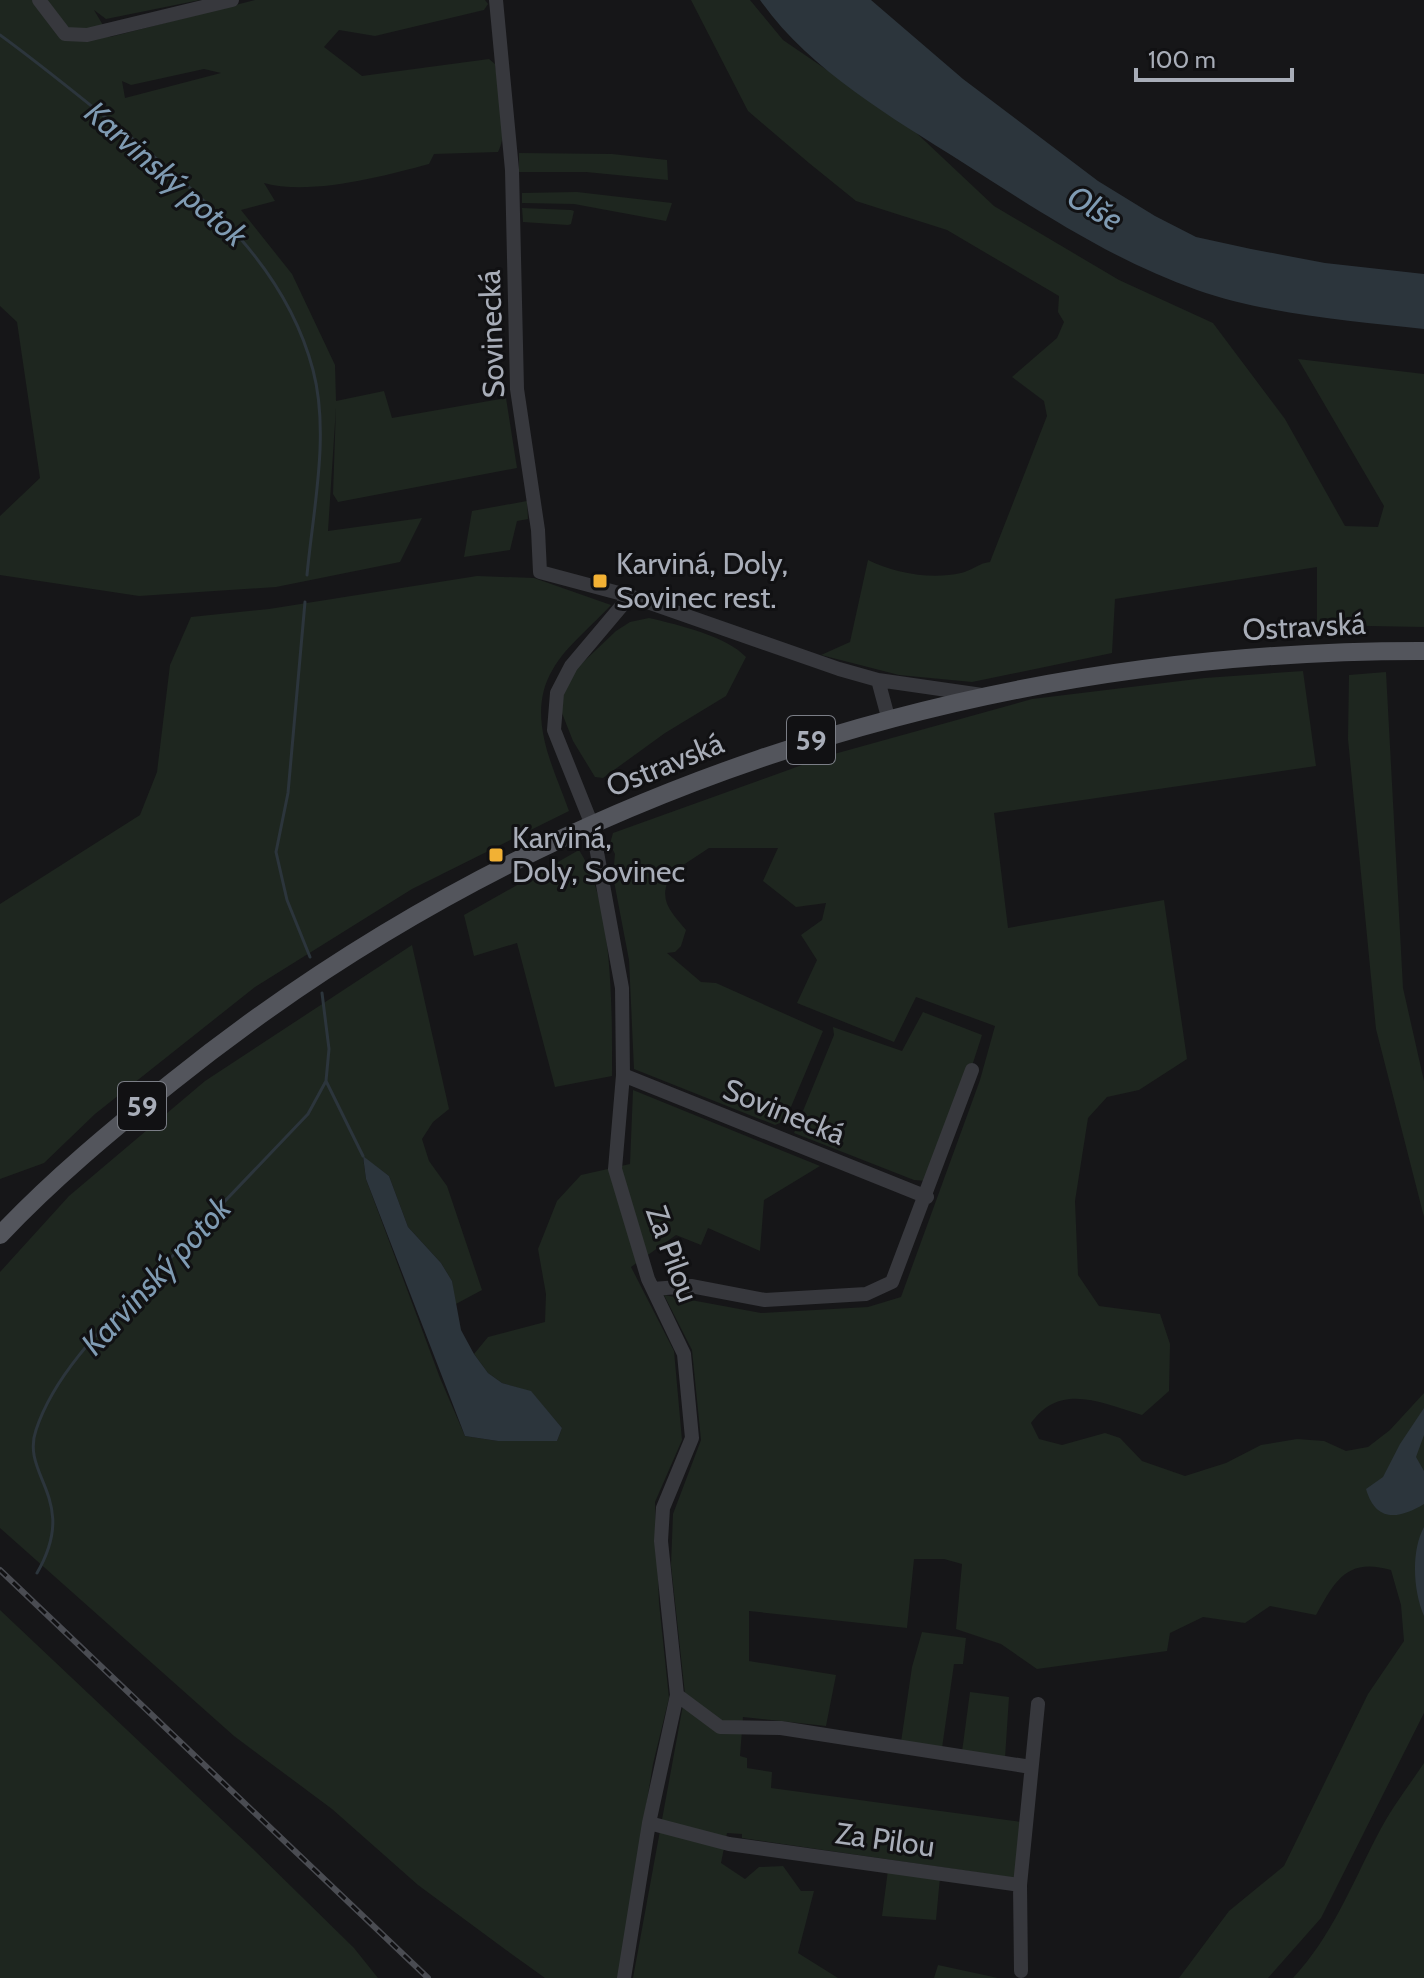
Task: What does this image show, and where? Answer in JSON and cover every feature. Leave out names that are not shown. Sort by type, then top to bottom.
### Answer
[{"type":"main road","name":"Ostravská","points":[[0,1235],[130,1116],[302,984],[491,873],[592,825],[769,754],[888,717],[982,695],[1172,665],[1421,651]]},
{"type":"street","points":[[39,0],[65,34],[87,35],[232,0]]},
{"type":"street","name":"Sovinecká","points":[[496,0],[512,170],[517,389],[538,530],[540,572],[630,596],[878,680],[982,695]]},
{"type":"street","points":[[592,825],[554,730],[557,693],[571,666],[630,596]]},
{"type":"street","points":[[878,680],[888,717]]},
{"type":"street","name":"Za Pilou","points":[[592,825],[622,988],[623,1075],[615,1169],[653,1289],[684,1354],[692,1438],[663,1508],[661,1530],[677,1695],[649,1823],[624,1978]]},
{"type":"street","points":[[653,1289],[691,1286],[765,1300],[866,1294],[892,1282],[927,1197],[972,1070]]},
{"type":"street","name":"Sovinecká","points":[[623,1075],[927,1197]]},
{"type":"street","points":[[677,1695],[720,1727],[781,1728],[1031,1767]]},
{"type":"street","points":[[1021,1971],[1020,1885],[1038,1704]]},
{"type":"street","name":"Za Pilou","points":[[649,1823],[729,1844],[1020,1885]]},
{"type":"shaded area","points":[[0,0],[200,0],[106,19],[94,10],[110,37],[255,0],[485,0],[488,4],[484,10],[375,36],[339,30],[324,47],[362,76],[489,59],[495,64],[502,109],[503,132],[498,152],[434,154],[429,164],[325,186],[264,183],[275,201],[241,210],[292,274],[335,365],[336,401],[384,391],[392,418],[506,398],[517,468],[338,502],[333,494],[336,407],[328,531],[422,518],[400,562],[276,587],[139,596],[0,575],[0,516],[40,478],[17,322],[0,306]],"holes":[[[204,69],[221,73],[125,98],[122,81],[131,85]]]},
{"type":"shaded area","points":[[691,0],[750,0],[783,40],[909,126],[994,206],[1119,280],[1213,323],[1285,419],[1345,526],[1378,527],[1384,506],[1298,359],[1424,374],[1424,627],[1317,625],[1317,567],[1115,599],[1112,653],[972,682],[899,675],[821,655],[850,642],[868,560],[901,572],[938,576],[961,573],[990,562],[1047,416],[1044,401],[1012,377],[1057,338],[1064,322],[1058,312],[1059,296],[947,230],[856,201],[748,111]]},
{"type":"shaded area","points":[[519,153],[612,154],[667,160],[668,180],[586,172],[519,172]]},
{"type":"shaded area","points":[[577,192],[672,203],[666,221],[574,204],[522,203],[522,193]]},
{"type":"shaded area","points":[[522,208],[574,211],[568,225],[523,222]]},
{"type":"shaded area","points":[[527,501],[528,519],[517,521],[510,550],[464,557],[472,511]]},
{"type":"shaded area","points":[[477,576],[534,578],[611,605],[565,652],[545,686],[541,704],[544,740],[569,811],[412,889],[255,987],[95,1114],[44,1163],[0,1179],[0,904],[140,815],[157,772],[170,665],[191,617],[269,609]]},
{"type":"shaded area","points":[[649,618],[714,637],[746,657],[726,696],[665,733],[603,778],[595,777],[573,741],[560,708],[565,686],[577,668],[616,631],[630,622]]},
{"type":"shaded area","points":[[1303,671],[1316,766],[994,813],[1008,928],[1164,900],[1187,1059],[1139,1090],[1107,1097],[1088,1118],[1075,1201],[1078,1275],[1099,1306],[1160,1314],[1170,1344],[1169,1391],[1142,1415],[1082,1399],[1055,1403],[1031,1423],[1039,1439],[1062,1445],[1105,1433],[1120,1438],[1142,1461],[1185,1476],[1226,1463],[1261,1445],[1297,1439],[1324,1441],[1346,1451],[1368,1447],[1390,1430],[1424,1393],[1424,1713],[1321,1918],[1268,1978],[1179,1978],[1229,1911],[1284,1866],[1368,1694],[1404,1641],[1401,1605],[1391,1570],[1363,1567],[1344,1575],[1336,1582],[1316,1615],[1270,1606],[1245,1623],[1203,1617],[1170,1633],[1167,1651],[1037,1669],[1001,1644],[956,1629],[962,1564],[944,1559],[914,1559],[907,1628],[749,1611],[749,1661],[836,1675],[826,1726],[743,1717],[740,1756],[747,1758],[747,1768],[772,1772],[771,1788],[1021,1822],[1016,1878],[742,1838],[742,1834],[727,1833],[721,1863],[745,1879],[759,1867],[783,1866],[801,1891],[814,1891],[798,1953],[838,1978],[633,1978],[685,1694],[671,1565],[673,1514],[701,1440],[692,1350],[664,1295],[761,1313],[868,1307],[901,1297],[980,1080],[995,1026],[916,997],[894,1042],[797,1003],[817,960],[801,935],[822,920],[826,903],[796,907],[763,881],[778,848],[709,848],[665,877],[668,881],[666,902],[686,930],[681,946],[675,952],[667,953],[701,982],[716,983],[823,1031],[785,1121],[775,1125],[634,1069],[629,960],[613,876],[615,854],[610,844],[613,833],[827,756],[1032,699],[1205,678]]},
{"type":"shaded area","points":[[1386,672],[1403,988],[1424,1081],[1424,1217],[1376,1029],[1348,739],[1349,675]]},
{"type":"shaded area","points":[[579,850],[599,899],[605,928],[611,991],[612,1076],[555,1087],[517,943],[474,956],[464,915]]},
{"type":"shaded area","points":[[412,945],[449,1109],[433,1122],[422,1139],[429,1161],[447,1186],[482,1290],[454,1305],[452,1281],[441,1263],[408,1227],[389,1176],[363,1157],[366,1179],[440,1378],[465,1436],[498,1441],[557,1441],[562,1428],[531,1392],[502,1383],[488,1373],[474,1354],[488,1337],[545,1322],[546,1294],[538,1249],[557,1201],[581,1175],[630,1164],[633,1090],[820,1166],[764,1200],[760,1251],[708,1228],[701,1245],[676,1235],[631,1267],[674,1351],[682,1440],[655,1502],[659,1603],[669,1698],[653,1764],[618,1978],[545,1978],[506,1950],[418,1885],[332,1809],[234,1736],[0,1528],[0,1272],[69,1196],[205,1081]]},
{"type":"shaded area","points":[[923,1012],[982,1035],[950,1134],[927,1181],[914,1180],[794,1133],[834,1035],[833,1027],[902,1051]]},
{"type":"shaded area","points":[[0,1610],[253,1849],[354,1948],[378,1978],[0,1978]]},
{"type":"shaded area","points":[[922,1632],[966,1638],[963,1664],[954,1664],[942,1748],[901,1742],[912,1667]]},
{"type":"shaded area","points":[[970,1692],[1009,1697],[1005,1758],[962,1752]]},
{"type":"shaded area","points":[[1424,1763],[1424,1978],[1293,1978],[1330,1928],[1382,1826]]},
{"type":"shaded area","points":[[888,1870],[940,1877],[936,1920],[882,1916]]},
{"type":"shaded area","points":[[938,1965],[998,1978],[934,1978]]},
{"type":"water","name":"Olše","points":[[760,0],[871,0],[963,79],[1098,181],[1196,237],[1325,263],[1424,274],[1424,329],[1309,316],[1251,305],[1197,290],[1135,264],[1047,216],[907,128],[853,90],[802,49]]},
{"type":"water","points":[[363,1156],[389,1176],[408,1227],[441,1263],[452,1281],[461,1330],[474,1354],[488,1373],[502,1383],[531,1391],[562,1428],[557,1441],[498,1441],[465,1436],[366,1179]]},
{"type":"water","points":[[1424,1408],[1424,1435],[1416,1457],[1424,1471],[1424,1504],[1397,1515],[1382,1513],[1370,1500],[1366,1489],[1383,1477]]},
{"type":"water","points":[[1424,1527],[1424,1616],[1418,1595],[1415,1559]]},
{"type":"waterway","name":"Karvinský potok","points":[[0,35],[129,136],[215,211],[264,268],[284,299],[301,333],[318,395],[319,472],[307,575]]},
{"type":"waterway","name":"Karvinský potok","points":[[305,602],[288,793],[276,852],[287,900],[310,957]]},
{"type":"waterway","name":"Karvinský potok","points":[[37,1573],[49,1547],[53,1526],[51,1507],[33,1446],[46,1407],[58,1384],[90,1342],[308,1114],[326,1081],[329,1049],[322,993]]},
{"type":"waterway","points":[[326,1081],[363,1156]]},
{"type":"railway","points":[[0,1570],[428,1978]]},
{"type":"place","name":"Karviná, Doly, Sovinec rest.","points":[[600,581]]},
{"type":"place","name":"Karviná, Doly, Sovinec","points":[[496,855]]}]
